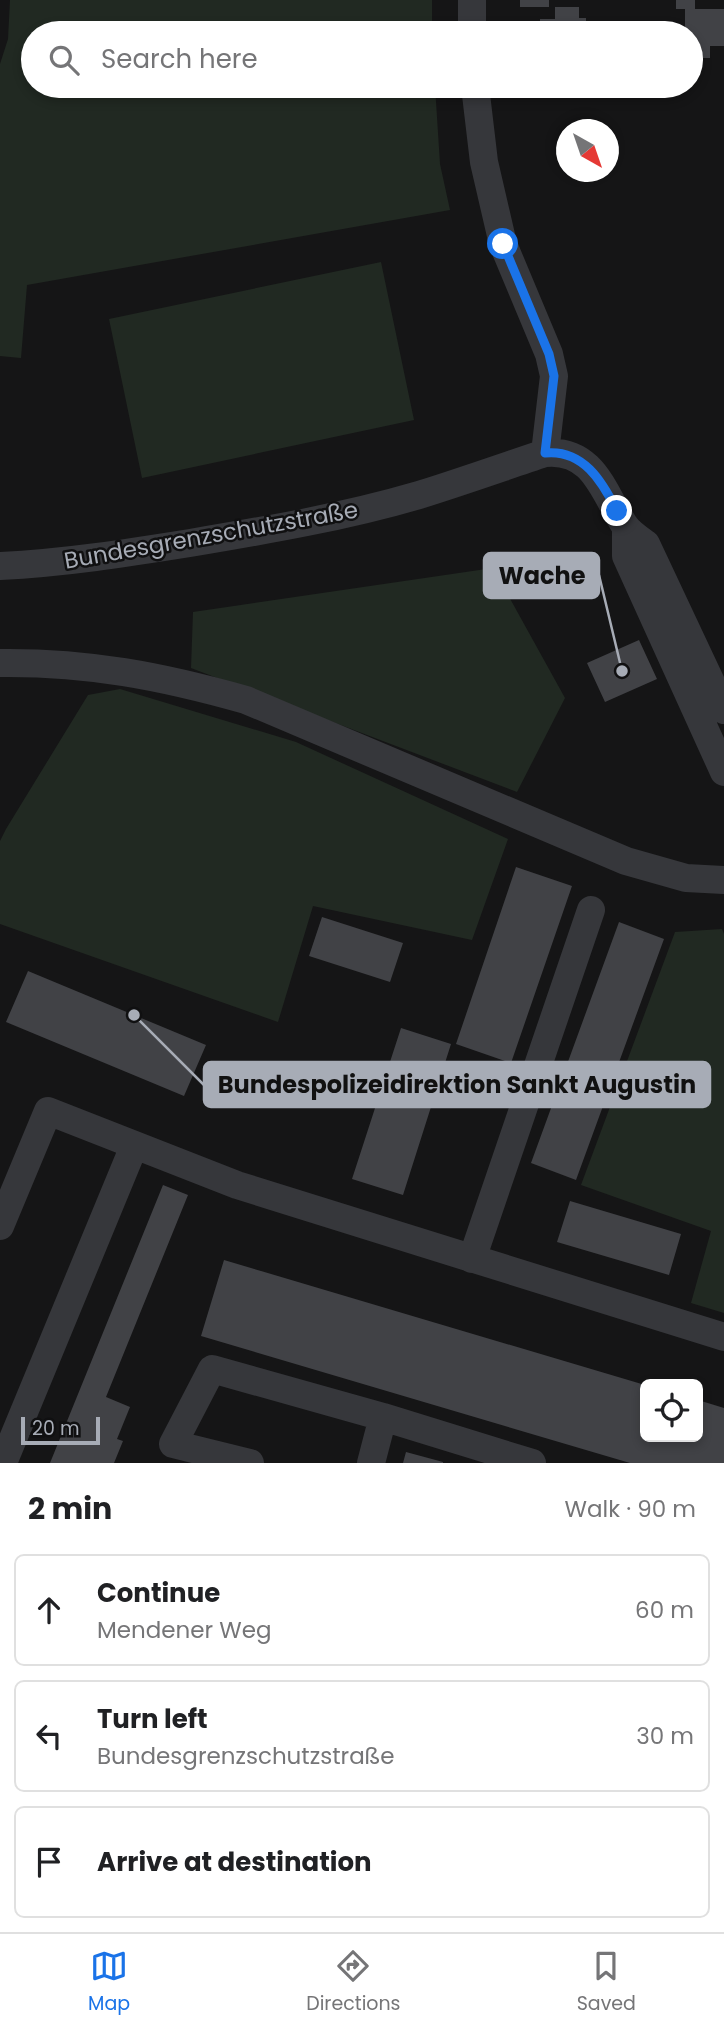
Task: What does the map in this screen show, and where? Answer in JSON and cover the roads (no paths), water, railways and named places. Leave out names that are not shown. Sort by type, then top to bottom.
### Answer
[{"type":"street","points":[[472,0],[472,21]]},
{"type":"street","points":[[476,98],[484,162],[503,244],[549,354],[554,376],[545,453],[567,454],[583,463],[603,486],[626,529],[646,544],[667,615],[712,705],[724,772]]},
{"type":"street","name":"Bundesgrenzschutzstraße","points":[[0,566],[112,555],[285,527],[418,495],[545,453]]},
{"type":"street","points":[[0,663],[121,671],[177,681],[246,700],[626,862],[686,878],[724,880]]},
{"type":"street","points":[[472,1259],[591,910]]},
{"type":"street","points":[[0,1226],[48,1111],[237,1185],[724,1337]]},
{"type":"street","points":[[3,1463],[134,1146]]},
{"type":"street","points":[[250,1463],[169,1453],[212,1369],[383,1417],[532,1463]]},
{"type":"street","points":[[371,1463],[383,1417]]},
{"type":"place","name":"Wache","points":[[622,671]]},
{"type":"place","name":"Bundespolizeidirektion Sankt Augustin","points":[[134,1015]]}]
